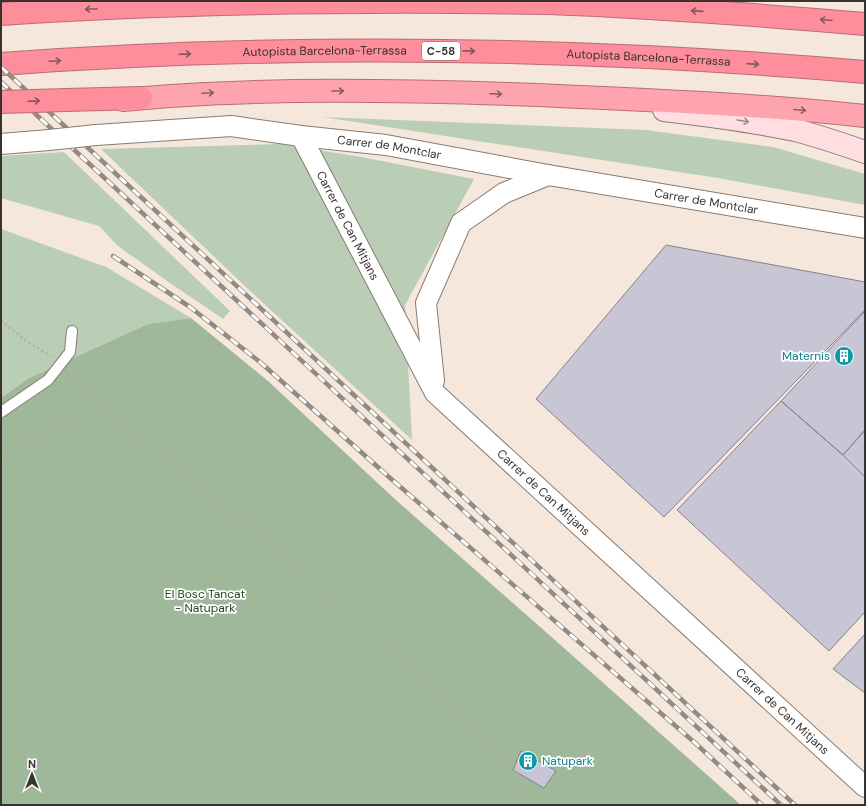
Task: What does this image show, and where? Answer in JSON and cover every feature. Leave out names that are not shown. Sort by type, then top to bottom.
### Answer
[{"type":"highway","points":[[1,14],[178,4],[286,1],[417,1],[547,3],[668,9],[765,15],[865,24]]},
{"type":"highway","name":"Autopista Barcelona-Terrassa","points":[[9,64],[236,52],[433,50],[623,56],[865,72]]},
{"type":"highway","points":[[3,109],[209,93],[337,90],[434,91],[667,101],[865,116]]},
{"type":"main road","points":[[524,95],[693,114],[758,123],[795,130],[831,140],[865,152]]},
{"type":"street","name":"Carrer de Montclar","points":[[1,144],[96,135],[231,126],[301,136],[386,145],[548,175],[865,228]]},
{"type":"street","name":"Carrer de Can Mitjans","points":[[301,136],[435,393],[865,787]]},
{"type":"street","points":[[435,393],[426,303],[461,223],[504,192],[548,175]]},
{"type":"lane","points":[[1,412],[48,380],[70,352],[72,331]]},
{"type":"path","points":[[1,320],[28,343],[62,362],[108,410],[314,580],[477,735],[523,779],[511,805]]},
{"type":"path","points":[[1,460],[18,444],[51,427],[108,410]]},
{"type":"green space","points":[[323,117],[646,130],[773,147],[865,174],[865,205],[718,178]]},
{"type":"green space","points":[[281,144],[361,157],[474,179],[405,305],[412,440],[247,288],[101,149]]},
{"type":"green space","points":[[64,152],[230,311],[223,319],[118,246],[99,226],[1,198],[1,156]]},
{"type":"green space","points":[[1,229],[106,267],[191,318],[148,324],[29,378],[1,398]]},
{"type":"green space","name":"El Bosc Tancat - Natupark","points":[[191,318],[268,381],[397,501],[741,805],[1,805],[1,398],[29,378],[148,324]]},
{"type":"building","points":[[666,245],[865,282],[865,310],[664,517],[536,399]]},
{"type":"building","name":"Maternis","points":[[865,311],[865,430],[843,455],[781,401]]},
{"type":"building","points":[[781,401],[843,455],[865,477],[865,612],[829,651],[677,510]]},
{"type":"building","points":[[865,430],[865,477],[843,455]]},
{"type":"building","points":[[865,634],[865,693],[833,669]]},
{"type":"building","name":"Natupark","points":[[521,751],[556,771],[544,788],[513,770]]},
{"type":"railway","points":[[1,67],[795,805]]},
{"type":"railway","points":[[1,82],[781,805]]},
{"type":"railway","points":[[113,256],[190,307],[260,362],[389,477],[694,742],[762,805]]},
{"type":"place","name":"Maternis","points":[[844,356]]},
{"type":"place","name":"Natupark","points":[[528,761]]}]
